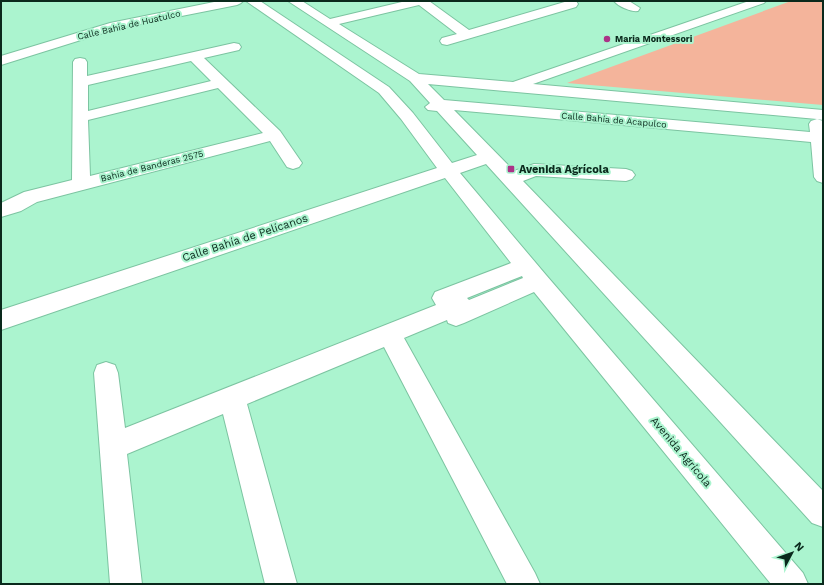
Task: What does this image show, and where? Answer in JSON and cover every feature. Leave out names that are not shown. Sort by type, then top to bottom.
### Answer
[{"type":"street","name":"Calle Bahía de Huatulco","points":[[1,61],[114,26],[236,1]]},
{"type":"street","name":"Avenida Agrícola","points":[[252,1],[384,90],[407,116],[448,170],[532,274],[792,584]]},
{"type":"street","points":[[294,1],[415,78],[823,512]]},
{"type":"street","points":[[620,1],[634,8]]},
{"type":"street","points":[[513,87],[760,1]]},
{"type":"street","points":[[332,25],[423,3],[467,35]]},
{"type":"street","points":[[447,41],[572,4]]},
{"type":"street","points":[[528,5],[542,13]]},
{"type":"street","points":[[81,82],[234,47]]},
{"type":"street","points":[[194,56],[274,135],[293,163]]},
{"type":"street","points":[[80,62],[81,184]]},
{"type":"street","points":[[415,78],[820,115],[823,177]]},
{"type":"street","points":[[81,117],[221,83]]},
{"type":"street","name":"Calle Bahía de Acapulco","points":[[407,116],[440,104],[820,138]]},
{"type":"street","name":"Bahía de Banderas 2575","points":[[1,210],[14,206],[31,197],[274,135]]},
{"type":"street","name":"Calle Bahía de Pelícanos","points":[[1,320],[489,156]]},
{"type":"street","points":[[510,180],[534,170],[626,175]]},
{"type":"street","name":"Bahía de Banderas 2575","points":[[1,197],[16,193],[31,197]]},
{"type":"street","points":[[113,446],[460,305],[456,316],[532,274]]},
{"type":"street","points":[[389,334],[520,583]]},
{"type":"street","points":[[106,373],[126,584]]},
{"type":"street","points":[[232,398],[281,584]]},
{"type":"shaded area","points":[[791,1],[823,1],[823,105],[567,83]]},
{"type":"place","name":"Maria Montessori","points":[[607,39]]},
{"type":"place","name":"Avenida Agrícola","points":[[511,169]]}]
